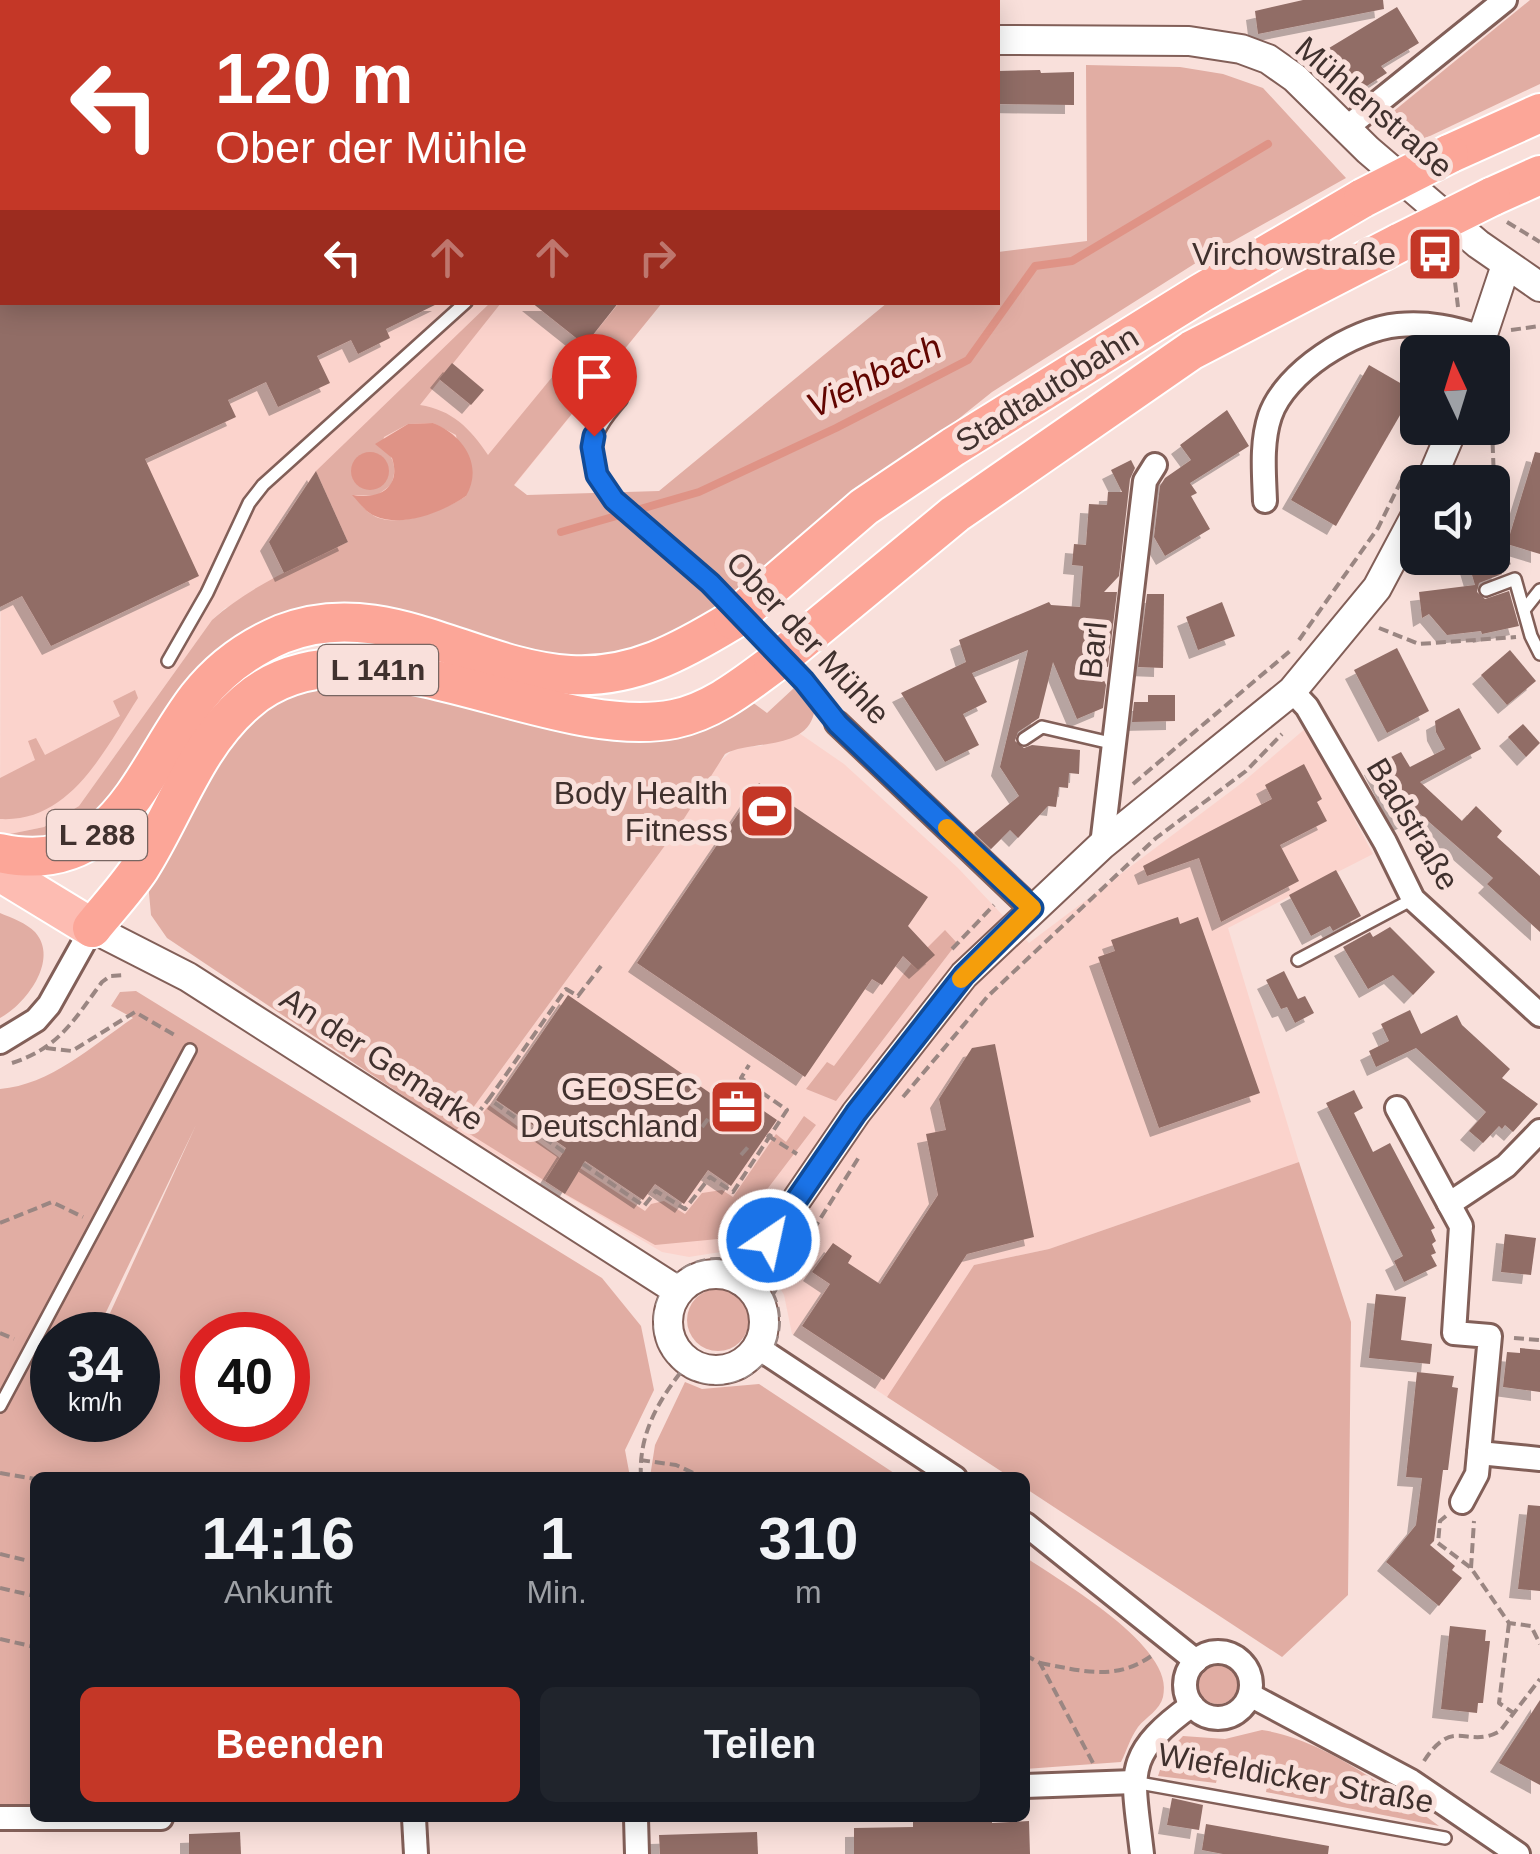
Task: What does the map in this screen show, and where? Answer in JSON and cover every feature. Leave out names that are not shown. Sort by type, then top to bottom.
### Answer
[{"type":"highway","name":"Stadtautobahn","points":[[162,757],[199,696],[229,665],[266,642],[305,627],[343,622],[386,625],[500,661],[573,675],[641,667],[686,648],[741,613],[864,507],[953,446],[1200,293],[1363,198],[1540,113]]},
{"type":"highway","name":"L 141n","points":[[1418,248],[1497,208],[1540,175]]},
{"type":"highway","name":"Stadtautobahn","points":[[92,928],[139,869],[188,778],[228,720],[247,700],[290,676],[328,667],[368,668],[600,718],[655,722],[720,702],[781,657],[954,514],[1192,350],[1418,248]]},
{"type":"highway","name":"L 288","points":[[0,853],[43,856],[86,842],[124,810],[162,757]]},
{"type":"highway","points":[[92,928],[101,882],[144,806],[162,757]]},
{"type":"main road","name":"L 288","points":[[0,872],[92,928]]},
{"type":"main road","name":"L 288","points":[[0,897],[92,928]]},
{"type":"street","points":[[1345,129],[1505,0]]},
{"type":"street","name":"Mühlenstraße","points":[[1000,40],[1189,41],[1241,48],[1284,69],[1345,129],[1472,239],[1540,287]]},
{"type":"street","points":[[1483,335],[1506,265]]},
{"type":"street","points":[[1265,501],[1265,442],[1271,413],[1282,392],[1302,369],[1336,348],[1382,328],[1422,324],[1454,328],[1465,335]]},
{"type":"street","name":"Barl","points":[[1102,845],[1145,481],[1154,465]]},
{"type":"street","points":[[763,1351],[730,1368],[685,1367],[669,1325],[672,1288],[708,1275],[746,1274],[850,1121],[1022,900],[1102,845],[1292,691],[1377,588],[1400,545]]},
{"type":"street","name":"Badstraße","points":[[1292,691],[1307,708],[1412,899],[1540,1016]]},
{"type":"street","name":"Ober der Mühle","points":[[838,724],[1022,900]]},
{"type":"street","points":[[0,1042],[36,1020],[49,1005],[92,928]]},
{"type":"street","name":"An der Gemarke","points":[[92,928],[188,977],[672,1288]]},
{"type":"street","points":[[1397,1108],[1460,1226],[1454,1332],[1490,1336],[1477,1474],[1462,1502]]},
{"type":"street","points":[[1449,1204],[1506,1166],[1540,1130]]},
{"type":"street","points":[[746,1274],[762,1307],[763,1351]]},
{"type":"street","points":[[763,1351],[945,1472]]},
{"type":"street","points":[[1479,1452],[1540,1459]]},
{"type":"street","points":[[1030,1528],[1196,1661],[1220,1652],[1240,1660],[1251,1680],[1250,1695]]},
{"type":"street","name":"Wiefeldicker Straße","points":[[1196,1661],[1185,1685],[1192,1705],[1207,1716],[1230,1716],[1246,1704],[1250,1695],[1411,1781],[1518,1854]]},
{"type":"street","name":"Wiefeldicker Straße","points":[[1030,1786],[1134,1782],[1148,1741],[1192,1705]]},
{"type":"street","points":[[1134,1782],[1142,1854]]},
{"type":"street","points":[[0,1818],[30,1818]]},
{"type":"street","points":[[414,1822],[416,1854]]},
{"type":"street","points":[[636,1822],[638,1854]]},
{"type":"lane","points":[[168,661],[256,494],[463,305]]},
{"type":"lane","name":"Ober der Mühle","points":[[621,400],[600,424],[592,447],[597,475],[614,500],[710,583],[804,681],[838,724]]},
{"type":"lane","points":[[1486,590],[1515,579],[1540,654]]},
{"type":"lane","points":[[1524,610],[1540,590]]},
{"type":"lane","points":[[1024,739],[1042,727],[1115,744]]},
{"type":"lane","points":[[1298,960],[1412,899]]},
{"type":"lane","points":[[0,1406],[190,1050]]},
{"type":"lane","name":"Wiefeldicker Straße","points":[[1134,1782],[1445,1838]]},
{"type":"path","points":[[1497,208],[1540,242]]},
{"type":"path","points":[[1418,248],[1456,282],[1454,328]]},
{"type":"path","points":[[1493,445],[1496,531],[1515,579]]},
{"type":"path","points":[[1107,806],[1294,648],[1378,528],[1410,462]]},
{"type":"path","points":[[1372,625],[1419,644],[1531,636]]},
{"type":"path","points":[[944,959],[984,914],[1022,900]]},
{"type":"path","points":[[902,1098],[988,996],[1082,907]]},
{"type":"path","points":[[464,1132],[566,989],[578,996],[601,966]]},
{"type":"path","points":[[0,1066],[46,1048],[64,1033],[110,976],[130,976]]},
{"type":"path","points":[[46,1048],[72,1051],[134,1012],[192,1046],[190,1050]]},
{"type":"path","points":[[583,1164],[644,1206],[656,1191],[685,1209],[710,1177],[733,1192],[787,1110],[741,1078],[749,1066]]},
{"type":"path","points":[[489,1098],[564,1152]]},
{"type":"path","points":[[702,1127],[708,1119]]},
{"type":"path","points":[[767,1135],[796,1154]]},
{"type":"path","points":[[773,1294],[867,1144]]},
{"type":"path","points":[[742,1155],[748,1147]]},
{"type":"path","points":[[0,1222],[52,1202],[96,1224]]},
{"type":"path","points":[[730,1260],[746,1274],[763,1279],[773,1294],[779,1314],[778,1331],[763,1351],[756,1370],[738,1380],[699,1381],[685,1367],[666,1358],[656,1331],[657,1301],[672,1288],[679,1271],[695,1262],[730,1260]]},
{"type":"path","points":[[641,1472],[643,1438],[651,1418],[685,1367]]},
{"type":"path","points":[[640,1460],[676,1465],[691,1472]]},
{"type":"path","points":[[0,1473],[30,1478]]},
{"type":"path","points":[[1471,1568],[1476,1524],[1462,1502],[1440,1521],[1438,1543],[1471,1568],[1509,1623],[1499,1704],[1514,1714]]},
{"type":"path","points":[[0,1554],[30,1561]]},
{"type":"path","points":[[0,1588],[30,1595]]},
{"type":"path","points":[[1509,1623],[1531,1626],[1540,1644]]},
{"type":"path","points":[[0,1639],[30,1646]]},
{"type":"path","points":[[1030,1658],[1089,1672],[1118,1672],[1136,1668],[1172,1641]]},
{"type":"path","points":[[1040,1663],[1104,1783]]},
{"type":"path","points":[[1411,1781],[1439,1742],[1454,1735],[1491,1736],[1514,1714],[1540,1679]]},
{"type":"shaded area","points":[[1530,0],[1540,0],[1540,84],[1411,145],[1384,119]]},
{"type":"shaded area","points":[[1086,65],[1180,67],[1223,74],[1263,88],[1346,178],[1210,254],[992,392],[699,627],[601,661],[289,617],[111,810],[44,845],[0,836],[44,827],[79,806],[212,620],[260,586],[348,542],[316,471],[488,305],[499,305],[420,405],[442,411],[459,422],[488,455],[581,342],[585,345],[617,305],[660,305],[514,485],[527,495],[659,491],[885,305],[1000,305],[1000,252],[1087,241]],"holes":[[[433,423],[456,435],[466,496],[419,517],[393,520],[371,514],[354,495],[376,496],[391,485],[394,464],[382,447],[384,437],[408,424]]]},
{"type":"shaded area","points":[[2,305],[660,305],[479,529],[225,608],[212,620],[79,806],[44,827],[0,836]]},
{"type":"shaded area","points":[[433,423],[453,435],[468,452],[473,473],[466,496],[434,513],[410,519],[386,519],[368,512],[352,495],[371,496],[386,490],[394,477],[392,458],[375,444],[408,424]]},
{"type":"shaded area","points":[[370,452],[383,458],[389,471],[383,484],[370,490],[357,484],[351,471],[357,458]]},
{"type":"shaded area","points":[[332,677],[626,734],[748,699],[767,713],[794,688],[814,713],[809,725],[789,739],[725,754],[680,825],[456,1131],[167,938],[151,915],[148,882],[244,718]]},
{"type":"shaded area","points":[[135,690],[138,698],[99,760],[66,796],[25,817],[0,819],[0,778],[35,760],[28,741],[36,738],[45,755],[120,716],[113,701]]},
{"type":"shaded area","points":[[1306,728],[1373,854],[1228,928],[1299,1162],[1049,1249],[974,1265],[887,1397],[792,1334],[784,1295],[771,1273],[760,1264],[727,1251],[689,1257],[662,1252],[456,1131],[680,825],[716,765],[735,748],[760,746],[799,733],[844,764],[958,868],[1029,943],[1243,782]]},
{"type":"shaded area","points":[[0,913],[35,932],[44,955],[42,968],[29,992],[0,1018]]},
{"type":"shaded area","points":[[945,930],[957,943],[836,1101],[806,1089],[827,1062],[834,1066],[911,964]]},
{"type":"shaded area","points":[[136,991],[602,1278],[641,1326],[654,1390],[625,1450],[629,1472],[30,1472],[30,1809],[0,1810],[0,1089],[53,1072],[133,1018],[111,1006],[120,992]],"holes":[[[196,1125],[111,1312],[160,1312],[160,1442],[30,1442],[30,1312],[106,1312]]]},
{"type":"shaded area","points":[[489,1105],[560,1158],[545,1181],[468,1133]]},
{"type":"shaded area","points":[[804,1116],[816,1125],[737,1229],[718,1239],[655,1245],[565,1194],[580,1168],[645,1211],[651,1204],[664,1201],[685,1214],[702,1193],[722,1190],[733,1197],[776,1134],[786,1142]]},
{"type":"shaded area","points":[[1299,1162],[1351,1322],[1348,1595],[1282,1657],[1030,1491],[1030,1472],[1002,1472],[887,1397],[974,1265],[1049,1249]]},
{"type":"shaded area","points":[[718,1289],[740,1298],[749,1320],[740,1342],[718,1351],[696,1342],[687,1320],[696,1298]]},
{"type":"shaded area","points":[[685,1382],[702,1389],[759,1384],[892,1472],[651,1472],[655,1445]]},
{"type":"shaded area","points":[[1030,1560],[1135,1637],[1163,1678],[1161,1702],[1138,1727],[1121,1762],[1030,1769]]},
{"type":"shaded area","points":[[1218,1662],[1233,1668],[1239,1683],[1233,1698],[1218,1704],[1203,1698],[1197,1683],[1203,1668]]},
{"type":"shaded area","points":[[1262,1730],[1285,1735],[1332,1755],[1439,1826],[1266,1792],[1269,1775],[1220,1766],[1216,1783],[1158,1776],[1165,1755],[1183,1736],[1225,1739]]},
{"type":"building","points":[[1303,0],[1383,0],[1384,9],[1258,34],[1255,11]]},
{"type":"building","points":[[1397,7],[1419,43],[1381,66],[1387,73],[1356,93],[1329,48]]},
{"type":"building","points":[[1000,71],[1074,72],[1074,105],[1000,104]]},
{"type":"building","points":[[0,305],[435,305],[386,329],[390,338],[358,354],[351,340],[317,356],[330,383],[278,407],[266,382],[228,400],[236,417],[145,459],[199,576],[51,646],[22,596],[0,607]]},
{"type":"building","points":[[535,305],[617,305],[585,345]]},
{"type":"building","points":[[452,363],[484,390],[471,405],[439,379]]},
{"type":"building","points":[[1369,365],[1400,383],[1400,415],[1336,526],[1291,500]]},
{"type":"building","points":[[1227,410],[1249,446],[1190,483],[1197,493],[1191,496],[1210,529],[1165,556],[1154,537],[1160,486],[1191,460],[1180,445]]},
{"type":"building","points":[[1535,452],[1540,453],[1540,554],[1510,545]]},
{"type":"building","points":[[1131,460],[1135,468],[1130,479],[1119,576],[1104,592],[1117,592],[1108,667],[1098,666],[1106,685],[1103,708],[1077,719],[1053,662],[1039,718],[1018,732],[1015,741],[1024,748],[1032,745],[1080,750],[1079,774],[1069,773],[1068,788],[1059,787],[1056,807],[1048,806],[1018,838],[1010,830],[991,849],[974,833],[1019,796],[1000,767],[1028,650],[972,673],[987,702],[963,714],[979,745],[945,762],[901,693],[966,662],[959,640],[1049,602],[1080,607],[1083,566],[1072,565],[1074,544],[1086,545],[1089,504],[1107,505],[1108,492],[1122,492],[1111,470]]},
{"type":"building","points":[[316,471],[348,542],[284,573],[269,542]]},
{"type":"building","points":[[1472,575],[1499,575],[1479,583],[1477,592],[1485,599],[1509,591],[1519,626],[1482,634],[1481,631],[1447,635],[1429,614],[1422,618],[1419,592],[1475,585]]},
{"type":"building","points":[[1147,594],[1164,594],[1163,668],[1138,667]]},
{"type":"building","points":[[1222,602],[1235,636],[1198,650],[1186,617]]},
{"type":"building","points":[[1397,648],[1429,711],[1387,733],[1354,670]]},
{"type":"building","points":[[1510,650],[1536,681],[1507,705],[1481,675]]},
{"type":"building","points":[[1148,695],[1175,695],[1175,721],[1132,722],[1134,702],[1148,702]]},
{"type":"building","points":[[1459,708],[1481,749],[1420,782],[1462,821],[1476,806],[1502,831],[1497,837],[1540,876],[1540,932],[1487,884],[1493,878],[1420,814],[1402,822],[1373,766],[1401,752],[1410,767],[1445,749],[1435,721]]},
{"type":"building","points":[[1523,724],[1540,743],[1526,757],[1508,737]]},
{"type":"building","points":[[1304,764],[1322,799],[1317,802],[1327,821],[1280,845],[1299,881],[1221,922],[1199,858],[1147,876],[1143,866],[1272,799],[1265,785]]},
{"type":"building","points":[[759,783],[928,897],[908,926],[935,955],[918,970],[903,956],[882,985],[872,979],[805,1077],[637,963]]},
{"type":"building","points":[[1336,870],[1361,916],[1333,931],[1330,926],[1311,936],[1289,895]]},
{"type":"building","points":[[1178,917],[1180,924],[1198,917],[1260,1093],[1159,1128],[1098,957],[1115,951],[1111,940]]},
{"type":"building","points":[[1390,927],[1435,972],[1413,995],[1393,975],[1368,989],[1343,947],[1370,932],[1373,937]]},
{"type":"building","points":[[1284,971],[1298,999],[1305,996],[1314,1013],[1295,1023],[1287,1007],[1281,1009],[1266,980]]},
{"type":"building","points":[[568,995],[713,1095],[721,1082],[777,1120],[731,1186],[708,1170],[684,1204],[655,1184],[643,1200],[585,1161],[565,1194],[545,1181],[566,1148],[496,1100]]},
{"type":"building","points":[[1410,1010],[1421,1034],[1457,1015],[1462,1025],[1510,1069],[1502,1078],[1538,1104],[1513,1132],[1505,1125],[1502,1129],[1499,1126],[1483,1143],[1469,1131],[1486,1112],[1416,1048],[1376,1067],[1369,1051],[1389,1041],[1381,1024]]},
{"type":"building","points":[[995,1044],[1034,1237],[967,1254],[884,1380],[802,1326],[830,1284],[812,1272],[833,1243],[852,1256],[848,1263],[880,1284],[938,1195],[926,1134],[946,1130],[939,1099],[972,1048]]},
{"type":"building","points":[[1354,1090],[1363,1108],[1354,1113],[1373,1152],[1390,1143],[1435,1228],[1431,1230],[1436,1253],[1431,1255],[1437,1266],[1404,1282],[1394,1261],[1403,1256],[1326,1103]]},
{"type":"building","points":[[1505,1234],[1536,1238],[1531,1275],[1501,1272]]},
{"type":"building","points":[[1376,1294],[1406,1297],[1401,1340],[1432,1344],[1430,1364],[1369,1358]]},
{"type":"building","points":[[1520,1348],[1540,1350],[1540,1392],[1503,1387],[1507,1352],[1520,1353]]},
{"type":"building","points":[[1417,1372],[1454,1376],[1452,1387],[1458,1388],[1448,1470],[1443,1470],[1434,1541],[1430,1545],[1455,1566],[1452,1570],[1462,1578],[1439,1606],[1386,1562],[1416,1525],[1422,1478],[1406,1477]]},
{"type":"building","points":[[1528,1505],[1540,1506],[1540,1591],[1518,1589]]},
{"type":"building","points":[[1450,1626],[1486,1630],[1485,1641],[1490,1641],[1483,1703],[1478,1703],[1477,1713],[1441,1709]]},
{"type":"building","points":[[1540,1700],[1540,1785],[1499,1763]]},
{"type":"building","points":[[1172,1798],[1203,1805],[1199,1830],[1167,1825]]},
{"type":"building","points":[[913,1822],[1029,1822],[1030,1854],[854,1854],[854,1828],[913,1827]]},
{"type":"building","points":[[1206,1824],[1329,1846],[1328,1854],[1223,1854],[1202,1850]]},
{"type":"building","points":[[240,1832],[241,1854],[189,1854],[189,1834]]},
{"type":"building","points":[[757,1832],[758,1854],[660,1854],[659,1835]]},
{"type":"waterway","name":"Viehbach","points":[[561,532],[699,492],[968,360],[1035,266],[1072,261],[1268,144]]},
{"type":"slow traffic","points":[[947,828],[1032,908],[961,979]]},
{"type":"place","name":"Virchowstraße","points":[[1435,254]]},
{"type":"place","name":"Body Health Fitness","points":[[767,811]]},
{"type":"place","name":"GEOSEC Deutschland","points":[[737,1107]]},
{"type":"route","points":[[594,436],[597,475],[614,500],[710,583],[804,681],[838,724],[1032,908],[964,975],[856,1113],[769,1240]]}]
